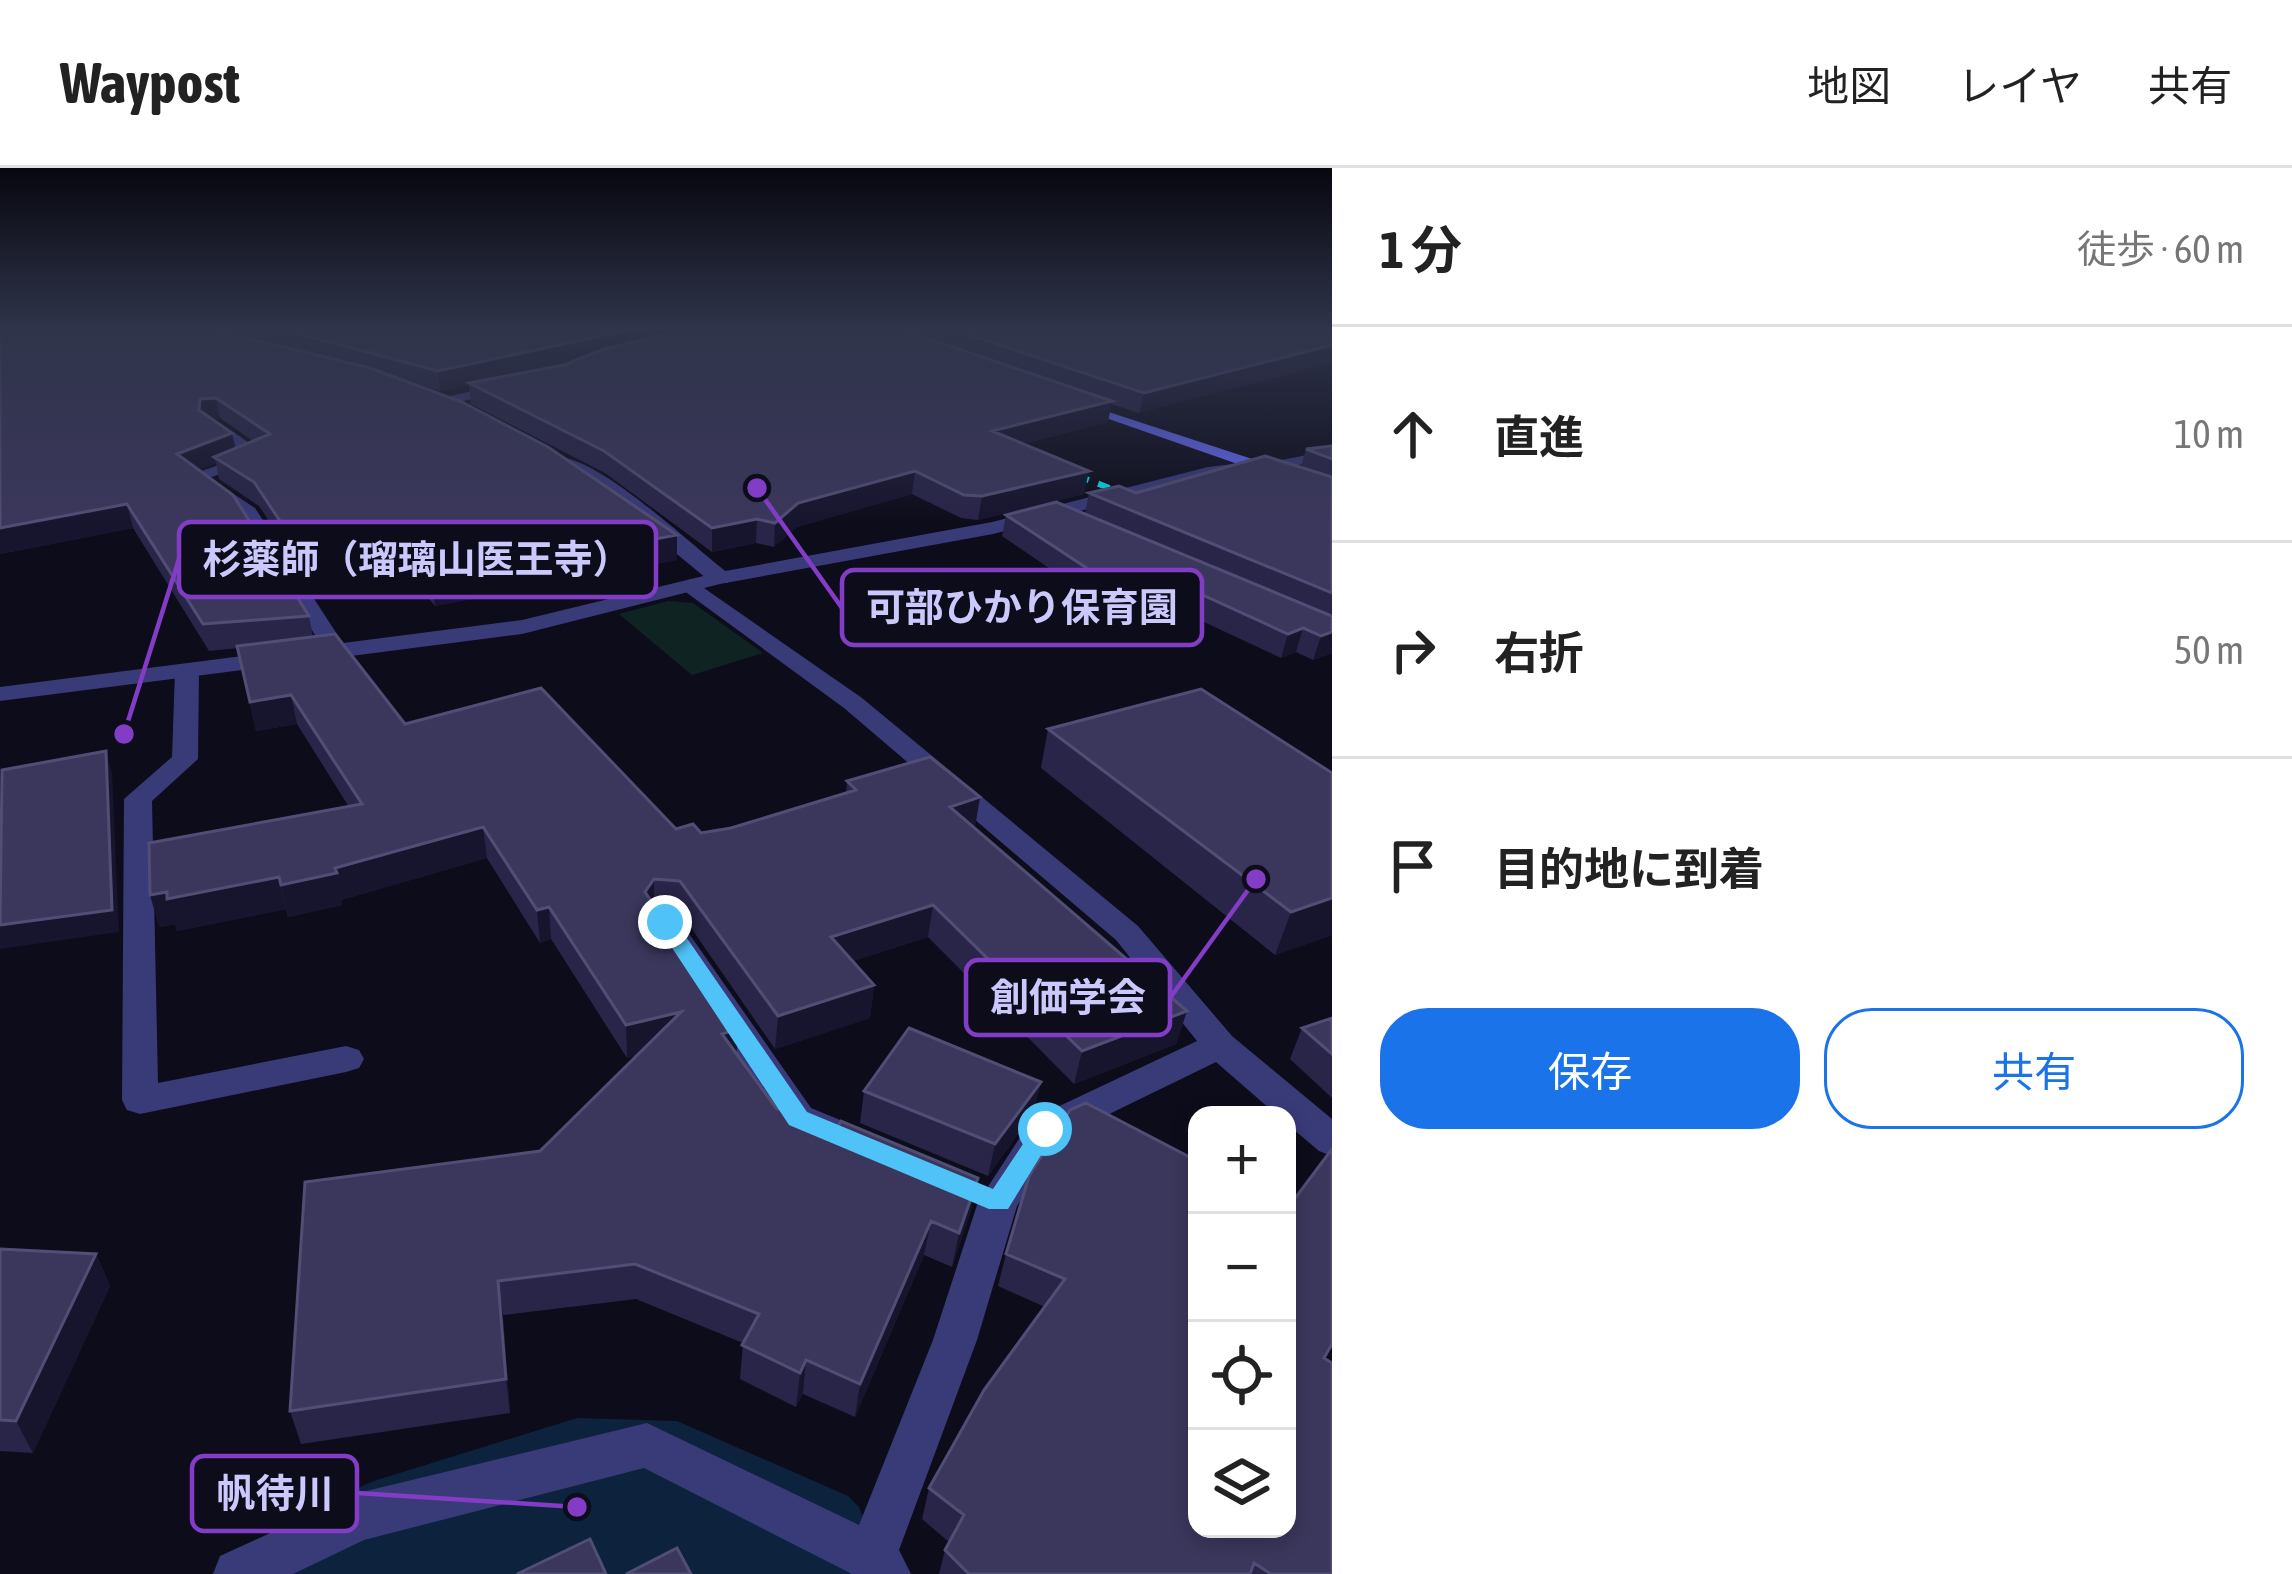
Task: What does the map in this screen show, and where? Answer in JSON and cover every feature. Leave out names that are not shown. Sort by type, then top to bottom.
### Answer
[{"type":"main road","points":[[1048,393],[1332,491]]},
{"type":"street","points":[[468,393],[426,399],[477,421]]},
{"type":"street","points":[[214,427],[261,457],[195,476],[248,512],[336,651]]},
{"type":"street","points":[[539,449],[598,480],[719,578]]},
{"type":"street","points":[[0,694],[522,627],[719,578],[1058,514],[1186,477],[1332,455]]},
{"type":"street","points":[[1058,514],[1100,532]]},
{"type":"street","points":[[691,585],[854,703],[1127,933],[1220,1045],[1332,1141]]},
{"type":"street","points":[[187,671],[185,759],[138,799],[140,1100],[346,1059]]},
{"type":"street","points":[[665,922],[798,1118],[858,1143]]},
{"type":"street","points":[[238,1574],[358,1516],[647,1445],[878,1566],[998,1202],[1045,1129],[1220,1045]]},
{"type":"street","points":[[958,1185],[998,1202]]},
{"type":"green space","points":[[668,601],[693,603],[763,653],[692,675],[619,614]]},
{"type":"building","points":[[0,393],[437,393],[548,447],[677,535],[432,580],[400,542],[302,554],[254,482],[214,457],[270,434],[216,398],[200,399],[199,410],[232,433],[177,454],[233,495],[309,616],[203,624],[127,504],[0,528]]},
{"type":"building","points":[[488,393],[1087,393],[1112,401],[992,431],[1089,471],[982,496],[964,495],[915,471],[798,503],[775,523],[757,519],[712,528],[604,451]]},
{"type":"building","points":[[1332,446],[1332,459],[1306,449]]},
{"type":"building","points":[[1265,456],[1332,477],[1332,593],[1089,493],[1119,486],[1136,493]]},
{"type":"building","points":[[1056,502],[1332,616],[1332,632],[1321,636],[1303,628],[1288,634],[1150,571],[1111,584],[1006,515]]},
{"type":"building","points":[[335,634],[405,724],[541,688],[676,829],[693,824],[701,833],[731,828],[856,790],[847,781],[930,757],[980,797],[950,807],[1187,1011],[1082,1051],[933,905],[831,937],[874,985],[778,1016],[680,881],[654,879],[645,892],[738,1029],[722,1034],[776,1108],[834,1132],[841,1121],[978,1178],[959,1233],[931,1221],[860,1384],[806,1360],[800,1373],[742,1345],[759,1314],[635,1264],[498,1281],[506,1379],[290,1411],[305,1182],[540,1151],[681,1012],[626,1025],[549,907],[537,910],[483,827],[335,868],[337,873],[281,885],[279,877],[167,899],[167,892],[150,895],[149,843],[362,804],[291,695],[250,702],[237,646]]},
{"type":"building","points":[[1201,689],[1332,773],[1332,898],[1291,912],[1048,729]]},
{"type":"building","points":[[106,751],[112,910],[0,925],[2,770]]},
{"type":"building","points":[[1332,1018],[1332,1054],[1302,1028]]},
{"type":"building","points":[[909,1028],[1041,1082],[995,1144],[864,1091]]},
{"type":"building","points":[[1086,1103],[1188,1156],[1188,1538],[1296,1538],[1296,1197],[1332,1149],[1332,1344],[1324,1358],[1332,1363],[1332,1574],[1271,1574],[1254,1563],[1250,1574],[969,1574],[945,1550],[964,1515],[929,1488],[984,1390],[1065,1279],[1006,1254],[1029,1176],[1070,1110]]},
{"type":"building","points":[[0,1249],[96,1254],[16,1421],[0,1420]]},
{"type":"building","points":[[590,1539],[606,1574],[517,1574]]},
{"type":"building","points":[[677,1548],[691,1574],[626,1574]]},
{"type":"waterway","points":[[377,1574],[577,1507],[677,1510],[782,1562],[792,1574]]},
{"type":"railway","points":[[1057,468],[1141,500]]},
{"type":"place","name":"可部ひかり保育園","points":[[757,488]]},
{"type":"place","name":"杉薬師（瑠璃山医王寺）","points":[[124,734]]},
{"type":"place","name":"創価学会","points":[[1256,879]]},
{"type":"place","name":"帆待川","points":[[577,1507]]},
{"type":"route","points":[[665,922],[798,1118],[998,1202],[1045,1129]]}]
